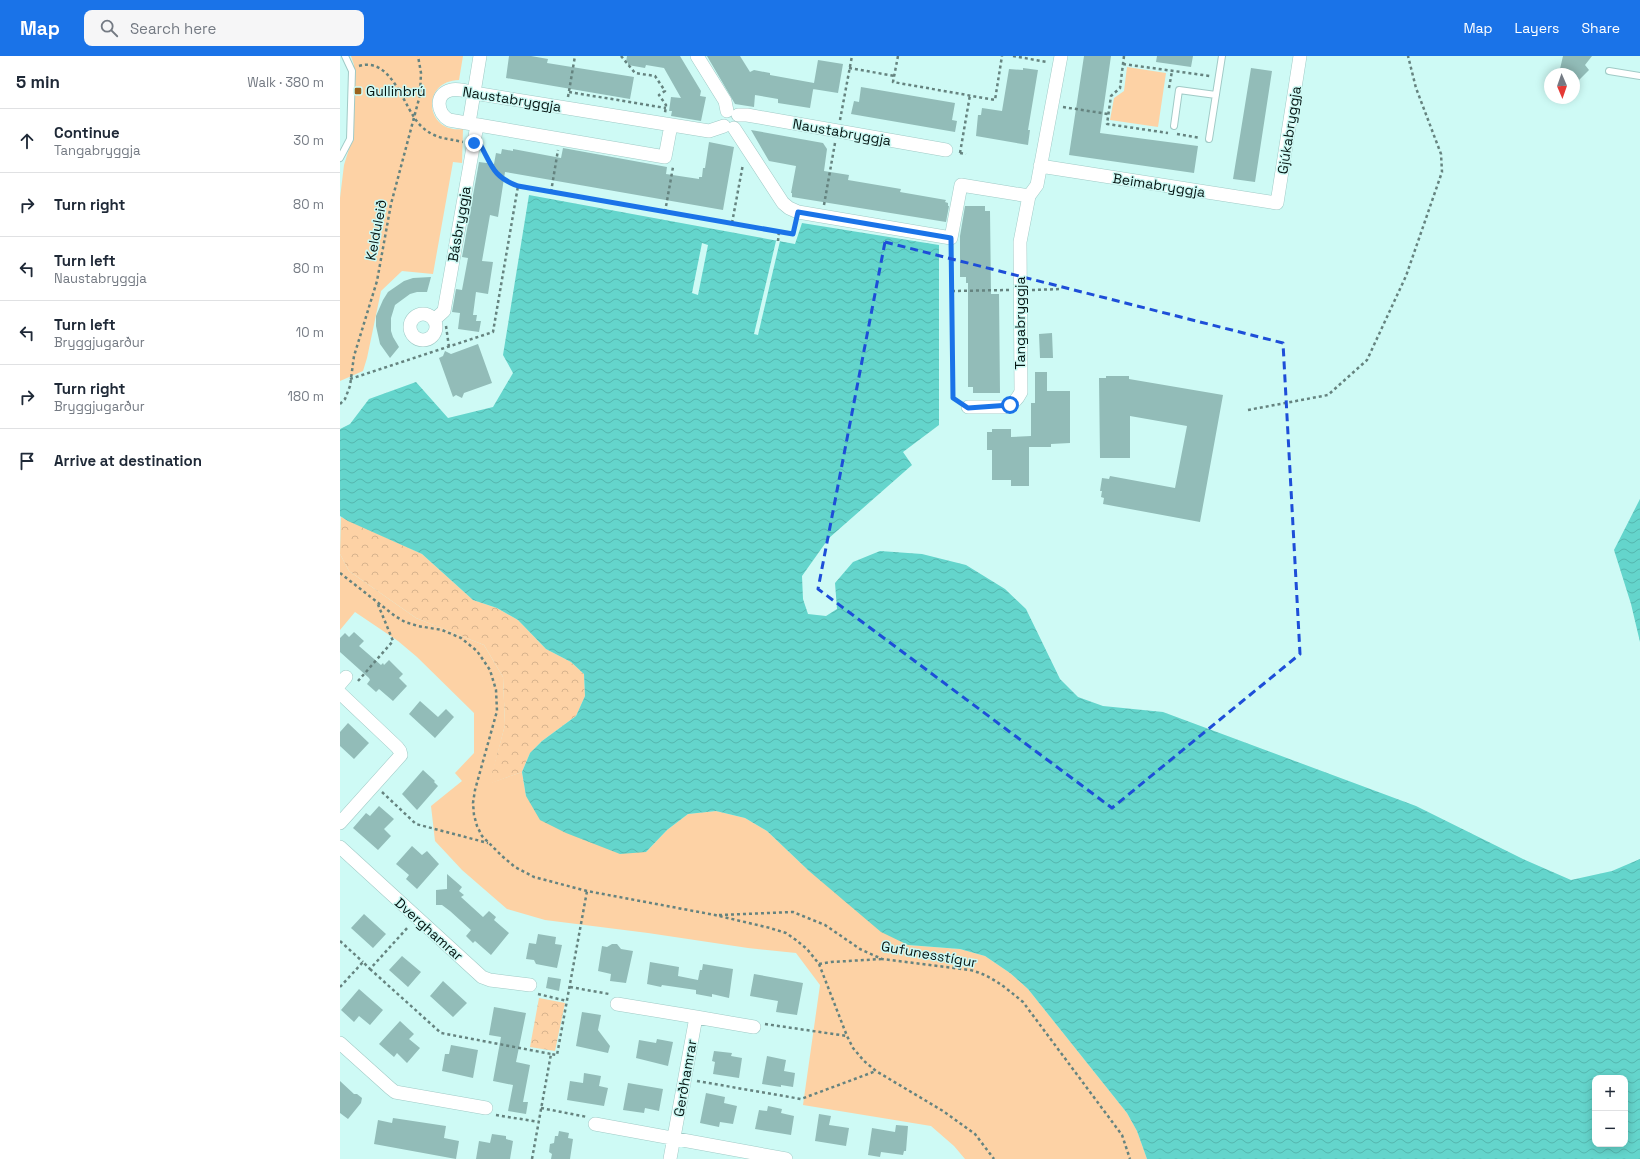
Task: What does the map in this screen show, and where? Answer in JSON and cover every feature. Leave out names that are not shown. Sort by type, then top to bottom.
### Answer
[{"type":"street","name":"Básbryggja","points":[[439,315],[470,143],[473,124],[474,93],[480,56]]},
{"type":"street","points":[[697,56],[733,113],[721,116],[721,122],[729,127],[749,150],[789,208],[798,212],[951,238],[961,185],[1029,196]]},
{"type":"street","name":"Gjúkabryggja","points":[[1277,203],[1300,56]]},
{"type":"street","name":"Tangabryggja","points":[[968,408],[1004,407],[1015,402],[1021,392],[1020,242],[1029,196],[1036,185],[1060,60]]},
{"type":"street","name":"Naustabryggja","points":[[667,124],[665,157],[449,120],[444,117],[439,109],[439,104],[443,95],[451,90],[474,93],[667,124],[709,131],[729,127]]},
{"type":"street","name":"Naustabryggja","points":[[733,113],[946,150]]},
{"type":"street","name":"Beimabryggja","points":[[1040,166],[1277,203]]},
{"type":"street","points":[[340,823],[400,756],[400,751],[341,695]]},
{"type":"street","name":"Dverghamrar","points":[[340,847],[482,977],[490,980],[530,985]]},
{"type":"street","points":[[617,1004],[754,1027]]},
{"type":"street","name":"Gerðhamrar","points":[[670,1159],[696,1017]]},
{"type":"street","points":[[340,1043],[395,1092],[491,1111]]},
{"type":"street","points":[[595,1124],[786,1159]]},
{"type":"lane","points":[[340,158],[350,139],[352,71],[345,56]]},
{"type":"lane","points":[[1209,139],[1222,56]]},
{"type":"lane","points":[[1609,71],[1640,76]]},
{"type":"lane","points":[[1174,126],[1179,90],[1216,95]]},
{"type":"path","name":"Kelduleið","points":[[340,404],[348,393],[354,356],[377,281],[391,204],[414,116],[421,84],[418,56]]},
{"type":"path","points":[[567,100],[575,56]]},
{"type":"path","points":[[621,56],[635,73],[655,76],[665,91],[659,95],[666,105],[667,124]]},
{"type":"path","points":[[822,216],[852,56]]},
{"type":"path","points":[[898,56],[894,82],[995,100],[1002,56]]},
{"type":"path","points":[[1013,56],[1060,60]]},
{"type":"path","points":[[1124,56],[1120,88],[1111,96],[1107,124],[1209,139]]},
{"type":"path","points":[[1248,410],[1328,395],[1367,360],[1406,276],[1442,172],[1442,154],[1416,88],[1408,56]]},
{"type":"path","points":[[356,71],[359,66],[365,64],[373,64],[380,68],[396,83],[420,125],[433,136],[480,144],[497,175],[505,182],[551,192],[793,234],[798,212]]},
{"type":"path","points":[[1124,64],[1219,78]]},
{"type":"path","points":[[849,68],[895,76]]},
{"type":"path","points":[[569,92],[666,108]]},
{"type":"path","points":[[960,153],[970,95]]},
{"type":"path","points":[[1052,106],[1108,114]]},
{"type":"path","points":[[551,192],[559,146]]},
{"type":"path","points":[[732,223],[742,165],[749,150]]},
{"type":"path","points":[[666,212],[673,165]]},
{"type":"path","points":[[350,379],[492,332],[518,186]]},
{"type":"path","points":[[778,241],[779,231]]},
{"type":"path","points":[[951,238],[953,398],[968,408]]},
{"type":"path","points":[[1039,290],[1061,289]]},
{"type":"path","points":[[952,292],[1020,290]]},
{"type":"path","points":[[439,315],[450,347]]},
{"type":"path","points":[[340,573],[395,616],[405,622],[442,630],[461,638],[478,651],[490,670],[496,690],[497,711],[475,790],[473,803],[477,826],[489,843],[515,867],[534,877],[587,891],[715,915],[786,933],[807,949],[818,964],[825,978],[847,1036],[853,1048],[864,1061],[876,1071],[942,1111],[975,1134],[994,1159]]},
{"type":"path","points":[[341,695],[393,641],[377,602]]},
{"type":"path","points":[[374,785],[416,824],[489,843]]},
{"type":"path","points":[[340,941],[441,1033],[557,1055],[587,891]]},
{"type":"path","name":"Gufunesstígur","points":[[715,915],[793,912],[825,925],[860,949],[882,959],[970,970],[981,973],[1004,986],[1023,1002],[1122,1135],[1130,1159]]},
{"type":"path","points":[[370,969],[417,918]]},
{"type":"path","points":[[818,964],[882,959]]},
{"type":"path","points":[[340,987],[362,962]]},
{"type":"path","points":[[530,985],[535,994],[567,1001]]},
{"type":"path","points":[[570,987],[613,995],[617,1004]]},
{"type":"path","points":[[754,1027],[761,1023],[847,1036]]},
{"type":"path","points":[[532,1159],[551,1054]]},
{"type":"path","points":[[685,1079],[801,1099],[876,1071]]},
{"type":"path","points":[[541,1108],[586,1116],[595,1124]]},
{"type":"path","points":[[491,1111],[539,1122]]},
{"type":"highlighted area","points":[[885,242],[1283,343],[1300,654],[1112,808],[818,589]]},
{"type":"green space","points":[[351,56],[463,56],[459,80],[446,83],[438,89],[433,97],[432,107],[435,116],[441,124],[450,128],[463,129],[462,163],[453,162],[433,274],[402,271],[381,291],[363,371],[340,381],[340,198],[344,165],[353,136],[354,65]]},
{"type":"green space","points":[[1127,67],[1166,73],[1158,127],[1110,120],[1114,98],[1124,91]]},
{"type":"green space","points":[[341,517],[422,554],[473,600],[497,608],[518,620],[546,649],[571,662],[584,674],[585,696],[576,716],[542,741],[530,753],[522,772],[489,784],[505,725],[503,677],[484,645],[416,618],[349,571],[340,554]]},
{"type":"green space","points":[[340,554],[349,571],[416,618],[484,645],[503,677],[505,725],[490,783],[522,772],[526,796],[646,852],[667,830],[688,814],[716,811],[745,818],[767,831],[809,871],[908,945],[960,949],[985,956],[1010,973],[1028,989],[1127,1113],[1137,1131],[1147,1159],[965,1159],[954,1146],[931,1126],[803,1105],[820,985],[796,953],[748,948],[545,920],[507,909],[462,870],[435,841],[431,806],[462,781],[455,773],[474,753],[474,713],[417,657],[398,641],[355,612],[340,630]]},
{"type":"green space","points":[[539,998],[565,1003],[555,1051],[530,1047]]},
{"type":"water","points":[[529,195],[795,244],[802,223],[939,245],[939,425],[903,452],[912,465],[829,538],[802,576],[803,599],[808,614],[826,616],[837,609],[835,583],[853,562],[880,551],[922,554],[966,565],[1005,589],[1026,609],[1060,679],[1078,697],[1103,706],[1163,712],[1416,806],[1523,859],[1571,880],[1612,871],[1640,859],[1640,1159],[1147,1159],[1137,1131],[1127,1113],[1028,989],[1010,973],[985,956],[960,949],[908,945],[881,932],[809,871],[767,831],[745,818],[716,811],[688,814],[667,830],[646,852],[620,854],[566,833],[540,820],[526,796],[522,772],[530,753],[542,741],[576,716],[585,696],[584,674],[571,662],[546,649],[518,620],[497,608],[473,600],[422,554],[340,516],[340,429],[350,424],[369,399],[416,382],[448,418],[493,407],[513,373],[503,355]]},
{"type":"water","points":[[1640,499],[1640,642],[1631,604],[1614,550]]},
{"type":"pier","points":[[776,241],[780,241],[758,335],[754,334]]},
{"type":"pier","points":[[702,243],[708,245],[698,295],[692,293]]},
{"type":"building","points":[[509,56],[531,56],[548,59],[547,63],[634,77],[630,99],[506,78]]},
{"type":"building","points":[[627,56],[680,56],[701,91],[700,96],[706,97],[701,121],[671,116],[672,111],[669,111],[671,97],[681,98],[664,68],[646,65],[645,68],[628,65],[628,62],[626,62]]},
{"type":"building","points":[[707,56],[740,56],[750,72],[754,70],[770,73],[770,75],[814,83],[818,60],[843,64],[838,93],[813,89],[810,108],[778,103],[778,99],[755,95],[754,107],[735,104]]},
{"type":"building","points":[[1084,56],[1111,56],[1100,133],[1198,146],[1194,173],[1069,155]]},
{"type":"building","points":[[1157,56],[1193,56],[1191,67],[1156,62]]},
{"type":"building","points":[[1563,56],[1592,56],[1585,65],[1589,70],[1580,79],[1580,68],[1560,68]]},
{"type":"building","points":[[1023,68],[1038,70],[1028,130],[1030,130],[1028,145],[976,136],[978,115],[981,115],[982,108],[1002,111],[1009,69],[1023,70]]},
{"type":"building","points":[[1251,68],[1272,71],[1255,182],[1233,179]]},
{"type":"building","points":[[861,87],[955,103],[952,120],[957,121],[955,132],[851,114],[854,101],[859,102]]},
{"type":"building","points":[[751,130],[823,143],[827,149],[824,171],[849,175],[848,180],[901,189],[900,192],[946,200],[945,202],[948,203],[949,206],[946,222],[792,197],[791,193],[796,166],[769,161]]},
{"type":"building","points":[[709,142],[734,147],[723,210],[505,172],[498,217],[490,215],[482,261],[493,262],[488,294],[476,292],[473,315],[477,315],[476,321],[481,321],[479,332],[458,329],[460,313],[452,312],[456,289],[462,290],[468,258],[462,257],[479,162],[494,164],[496,153],[501,154],[502,149],[513,151],[513,149],[561,158],[563,148],[667,167],[666,174],[699,179],[699,177],[702,177],[703,168],[705,168]]},
{"type":"building","points":[[965,206],[985,206],[985,211],[990,211],[991,294],[999,294],[1000,393],[973,393],[973,387],[968,387],[968,283],[966,283],[966,277],[960,277],[960,236]]},
{"type":"building","points":[[431,277],[427,292],[410,294],[395,305],[391,318],[391,331],[399,347],[390,358],[380,344],[376,326],[376,316],[383,300],[388,292],[404,281],[413,278]]},
{"type":"building","points":[[1052,333],[1053,358],[1040,358],[1039,334]]},
{"type":"building","points":[[478,344],[492,383],[464,393],[462,398],[456,395],[453,397],[439,358],[443,356],[445,351],[451,354]]},
{"type":"building","points":[[1035,372],[1047,372],[1047,391],[1070,391],[1070,443],[1051,444],[1051,447],[1029,447],[1029,486],[1011,486],[1011,480],[992,480],[992,450],[987,450],[987,432],[992,432],[992,429],[1011,429],[1011,437],[1031,436],[1031,403],[1035,403]]},
{"type":"building","points":[[1106,376],[1129,376],[1129,379],[1223,395],[1200,522],[1103,504],[1104,498],[1101,497],[1102,491],[1100,491],[1102,478],[1109,479],[1110,476],[1175,488],[1187,426],[1130,416],[1130,458],[1100,458],[1099,378],[1106,378]]},
{"type":"building","points":[[354,632],[364,641],[359,646],[381,665],[383,663],[384,665],[389,660],[403,674],[399,678],[407,686],[393,701],[379,689],[376,692],[367,684],[370,680],[369,678],[340,652],[340,638],[345,633],[349,637]]},
{"type":"building","points":[[420,701],[438,717],[446,709],[454,717],[435,738],[409,714]]},
{"type":"building","points":[[348,723],[369,743],[354,759],[340,746],[340,732]]},
{"type":"building","points":[[423,770],[435,781],[434,782],[438,786],[417,810],[402,794]]},
{"type":"building","points":[[379,806],[394,819],[384,829],[391,836],[378,850],[353,828],[366,813],[370,816]]},
{"type":"building","points":[[412,846],[422,855],[427,851],[439,864],[417,889],[406,879],[409,875],[396,864]]},
{"type":"building","points":[[447,874],[462,887],[459,891],[464,895],[461,897],[483,917],[489,911],[496,917],[494,920],[509,933],[491,955],[475,941],[473,943],[466,936],[471,930],[442,905],[436,905],[436,890],[447,889]]},
{"type":"building","points":[[364,914],[386,934],[373,948],[351,928]]},
{"type":"building","points":[[538,934],[556,937],[555,944],[562,945],[557,968],[536,964],[534,960],[526,959],[529,943],[536,944]]},
{"type":"building","points":[[612,944],[617,944],[621,949],[633,951],[626,983],[610,981],[611,974],[598,971],[602,946],[607,947]]},
{"type":"building","points":[[402,956],[421,972],[408,987],[389,970]]},
{"type":"building","points":[[650,962],[679,967],[678,976],[698,980],[703,964],[733,969],[729,998],[712,994],[712,997],[696,994],[696,990],[662,985],[661,987],[647,984]]},
{"type":"building","points":[[754,974],[803,983],[797,1015],[776,1012],[778,1001],[750,996]]},
{"type":"building","points":[[548,977],[561,979],[559,991],[546,988]]},
{"type":"building","points":[[443,981],[467,1003],[453,1017],[430,996]]},
{"type":"building","points":[[359,989],[383,1010],[370,1025],[359,1016],[354,1022],[341,1010]]},
{"type":"building","points":[[494,1007],[526,1013],[516,1062],[530,1065],[523,1102],[528,1102],[526,1114],[508,1111],[513,1085],[493,1081],[501,1037],[489,1035]]},
{"type":"building","points":[[582,1012],[601,1015],[598,1030],[610,1046],[608,1053],[576,1046]]},
{"type":"building","points":[[400,1021],[414,1034],[409,1039],[420,1048],[407,1063],[397,1053],[394,1057],[379,1044]]},
{"type":"building","points":[[657,1039],[673,1042],[668,1066],[636,1058],[639,1040],[656,1043]]},
{"type":"building","points":[[451,1045],[478,1050],[473,1078],[442,1071],[445,1054],[449,1054]]},
{"type":"building","points":[[714,1051],[732,1053],[731,1056],[742,1058],[739,1078],[713,1074],[715,1062],[712,1061]]},
{"type":"building","points":[[767,1056],[786,1060],[784,1071],[795,1073],[793,1087],[762,1084]]},
{"type":"building","points":[[584,1073],[601,1076],[599,1086],[608,1088],[604,1106],[567,1100],[570,1081],[583,1083]]},
{"type":"building","points":[[340,1081],[354,1094],[357,1094],[362,1098],[361,1103],[348,1119],[340,1113]]},
{"type":"building","points":[[628,1083],[663,1089],[659,1111],[645,1108],[644,1113],[623,1110]]},
{"type":"building","points":[[706,1093],[725,1097],[724,1103],[737,1106],[733,1124],[720,1122],[719,1127],[700,1123]]},
{"type":"building","points":[[768,1106],[782,1109],[781,1113],[794,1116],[791,1135],[755,1129],[759,1110],[767,1111]]},
{"type":"building","points":[[819,1114],[831,1116],[829,1125],[849,1128],[846,1146],[815,1141]]},
{"type":"building","points":[[393,1118],[446,1126],[444,1138],[459,1141],[456,1159],[374,1144],[378,1120],[392,1123]]},
{"type":"building","points":[[896,1125],[908,1126],[906,1151],[904,1151],[903,1155],[881,1152],[880,1157],[868,1155],[872,1128],[895,1132]]},
{"type":"building","points":[[559,1131],[569,1133],[568,1138],[573,1139],[570,1159],[551,1159],[552,1154],[549,1152],[550,1144],[554,1143],[555,1136],[558,1136]]},
{"type":"building","points":[[492,1134],[506,1136],[506,1139],[513,1141],[510,1159],[476,1159],[479,1141],[490,1143]]},
{"type":"place","name":"Gullinbrú","points":[[358,91]]},
{"type":"route","points":[[474,143],[480,144],[497,175],[505,182],[518,186],[793,234],[798,212],[951,238],[953,398],[968,408],[1004,407],[1010,405]]}]
